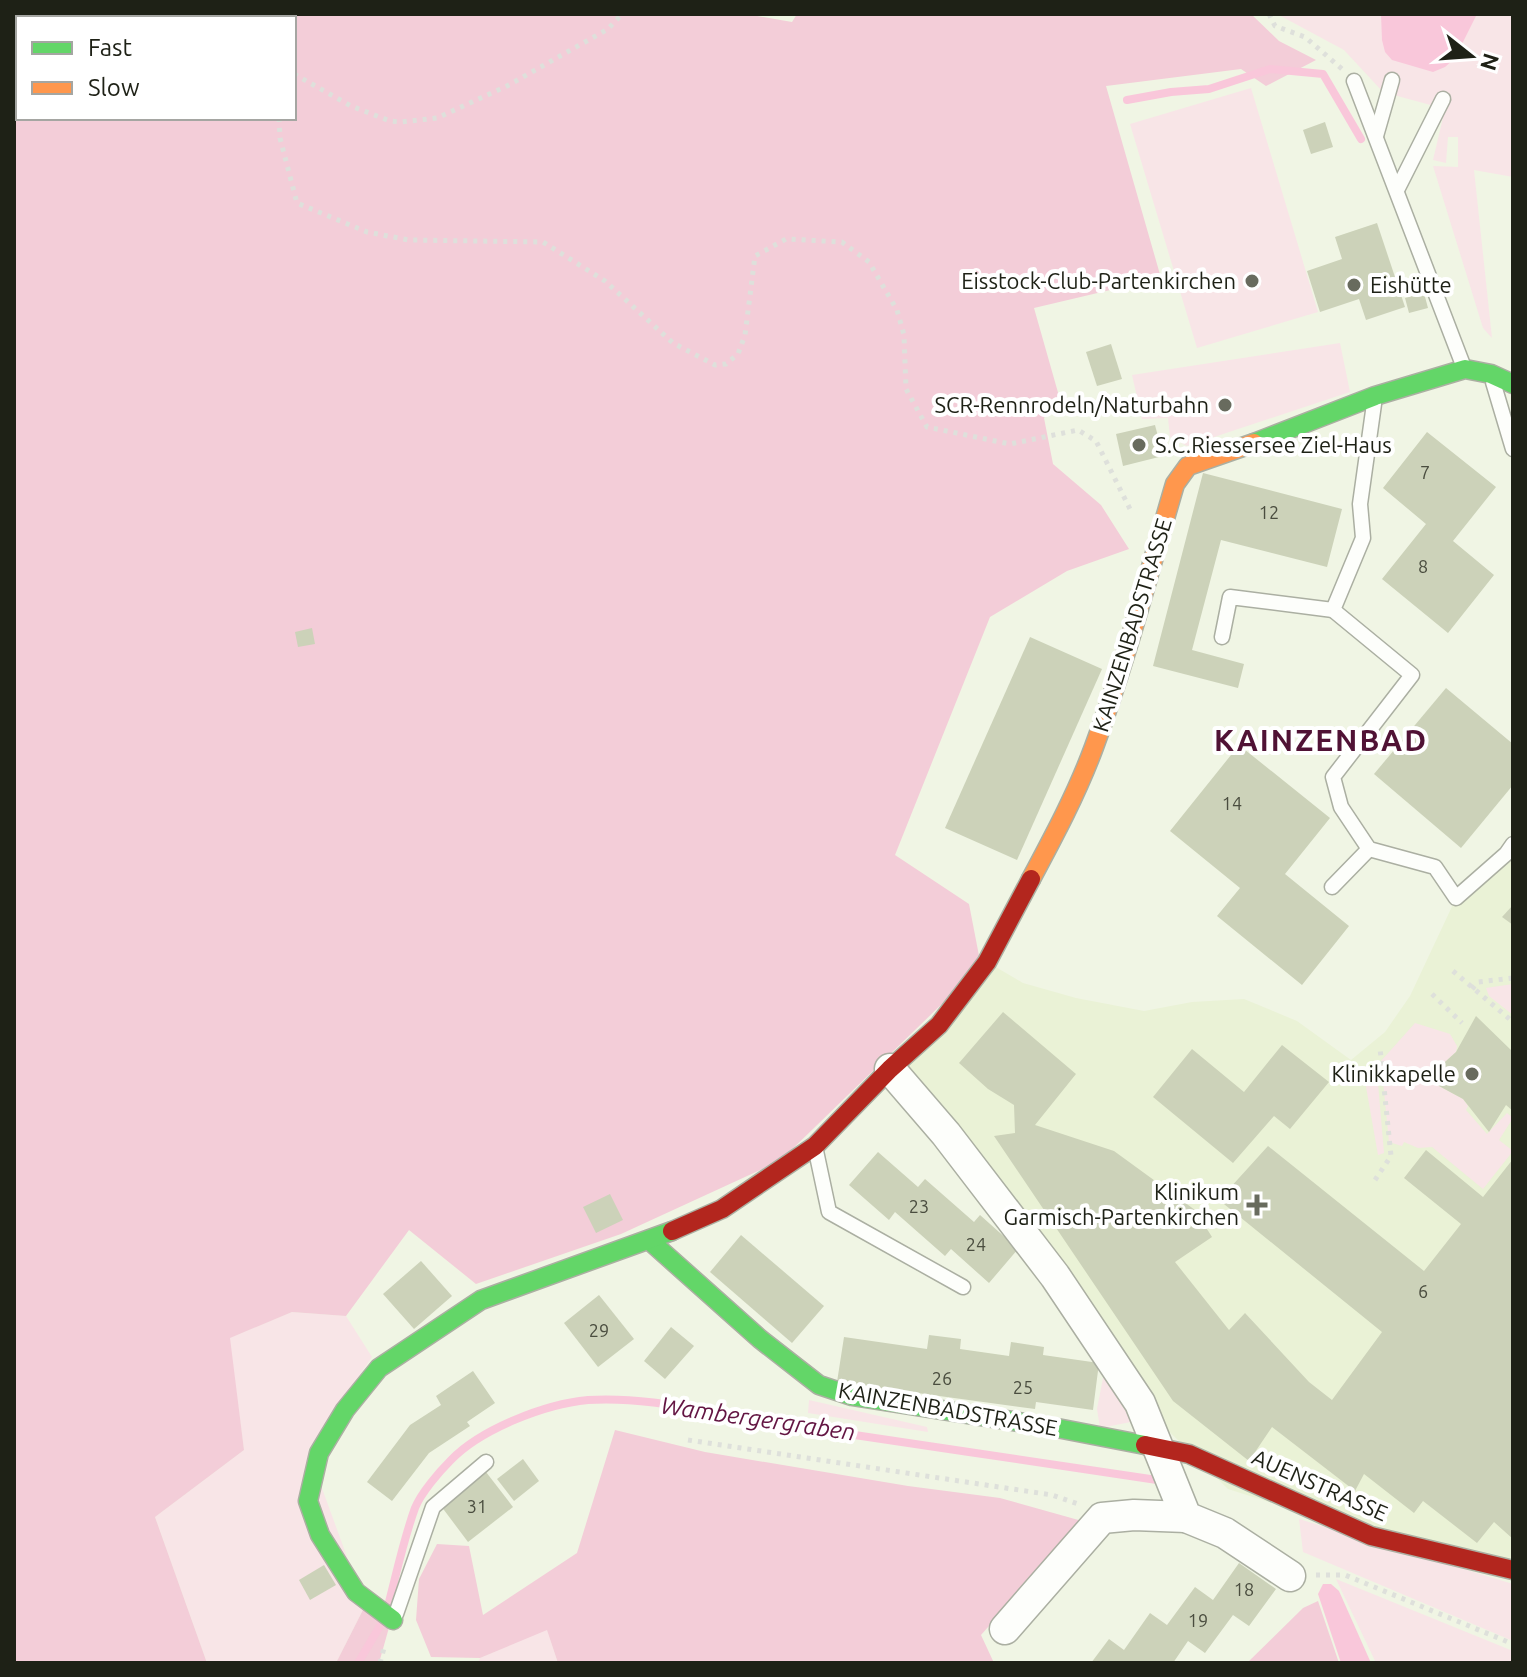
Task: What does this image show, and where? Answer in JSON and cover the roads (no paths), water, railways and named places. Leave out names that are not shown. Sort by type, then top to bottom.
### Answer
[{"type":"street","name":"KAINZENBADSTRASSE","points":[[387,1616],[356,1592],[320,1535],[308,1501],[319,1453],[345,1410],[379,1368],[481,1300],[649,1240],[722,1209],[815,1146],[890,1069],[939,1025],[987,962],[1062,821],[1093,749],[1175,484],[1188,466],[1375,396],[1465,369],[1491,374],[1513,384]]},
{"type":"street","points":[[890,1069],[946,1134],[1055,1276],[1140,1403],[1182,1509]]},
{"type":"street","name":"KAINZENBADSTRASSE","points":[[649,1240],[760,1339],[819,1385],[852,1396],[1162,1456]]},
{"type":"street","name":"AUENSTRASSE","points":[[1162,1456],[1204,1460],[1371,1536],[1513,1570]]},
{"type":"street","points":[[1005,1629],[1102,1518],[1182,1509],[1290,1576]]},
{"type":"lane","points":[[1376,136],[1392,80]]},
{"type":"lane","points":[[1354,81],[1465,369]]},
{"type":"lane","points":[[1397,190],[1443,99]]},
{"type":"lane","points":[[1491,374],[1513,449]]},
{"type":"lane","points":[[1333,610],[1363,538],[1360,504],[1375,396]]},
{"type":"lane","points":[[1222,637],[1230,597],[1333,610],[1412,675],[1333,777],[1341,807],[1369,849],[1435,867],[1456,898],[1506,854],[1513,844]]},
{"type":"lane","points":[[1332,887],[1369,849]]},
{"type":"lane","points":[[815,1146],[829,1212],[963,1287]]},
{"type":"lane","points":[[387,1616],[433,1507],[486,1462]]},
{"type":"waterway","points":[[1127,100],[1209,89],[1270,69],[1323,74],[1361,139]]},
{"type":"waterway","name":"Wambergergraben","points":[[389,1602],[415,1508],[441,1470],[464,1449],[496,1428],[571,1402],[611,1399],[658,1403],[1157,1480]]},
{"type":"waterway","name":"Wambergergraben","points":[[358,1663],[380,1626]]},
{"type":"place","name":"Eisstock-Club-Partenkirchen","points":[[1252,281]]},
{"type":"place","name":"Eishütte","points":[[1354,285]]},
{"type":"place","name":"SCR-Rennrodeln/Naturbahn","points":[[1225,405]]},
{"type":"place","name":"S.C.Riessersee Ziel-Haus","points":[[1139,445]]},
{"type":"place","name":"Klinikkapelle","points":[[1472,1074]]},
{"type":"place","name":"Klinikum Garmisch-Partenkirchen","points":[[1257,1205]]},
{"type":"district","name":"KAINZENBAD","points":[[1321,741]]}]
